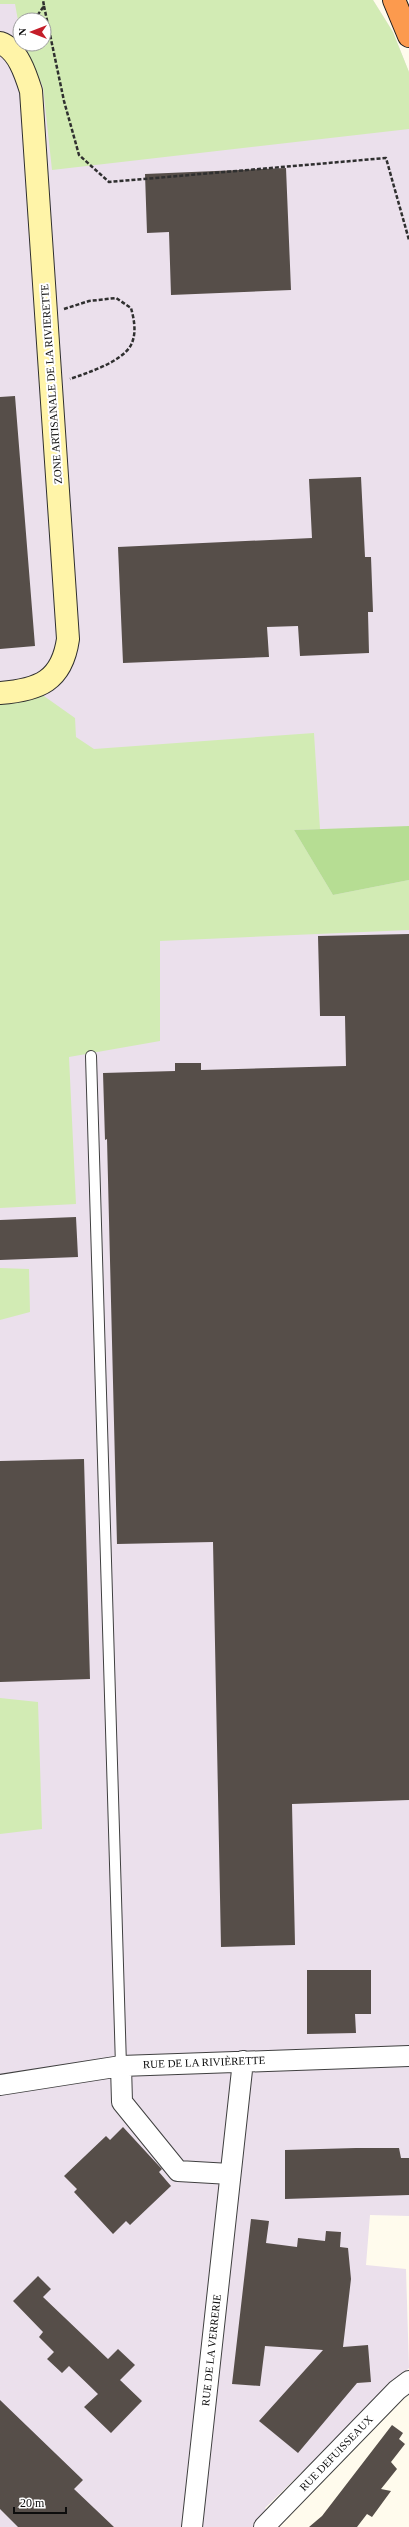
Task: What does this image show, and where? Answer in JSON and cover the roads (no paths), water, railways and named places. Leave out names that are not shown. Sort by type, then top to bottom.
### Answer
[{"type":"highway","points":[[394,0],[409,36]]},
{"type":"street","name":"ZONE ARTISANALE DE LA RIVIERETTE","points":[[0,43],[12,51],[19,61],[31,91],[52,384],[68,639],[65,658],[51,677],[34,689],[0,693]]},
{"type":"street","name":"RUE DE LA RIVIÈRETTE","points":[[0,2085],[121,2066],[409,2056]]},
{"type":"street","name":"RUE DE LA VERRERIE","points":[[192,2527],[243,2061]]},
{"type":"street","points":[[121,2066],[122,2102],[178,2171],[230,2174]]},
{"type":"street","name":"RUE DEFUISSEAUX","points":[[264,2527],[397,2390],[409,2381]]},
{"type":"lane","points":[[91,1056],[121,2066]]}]
